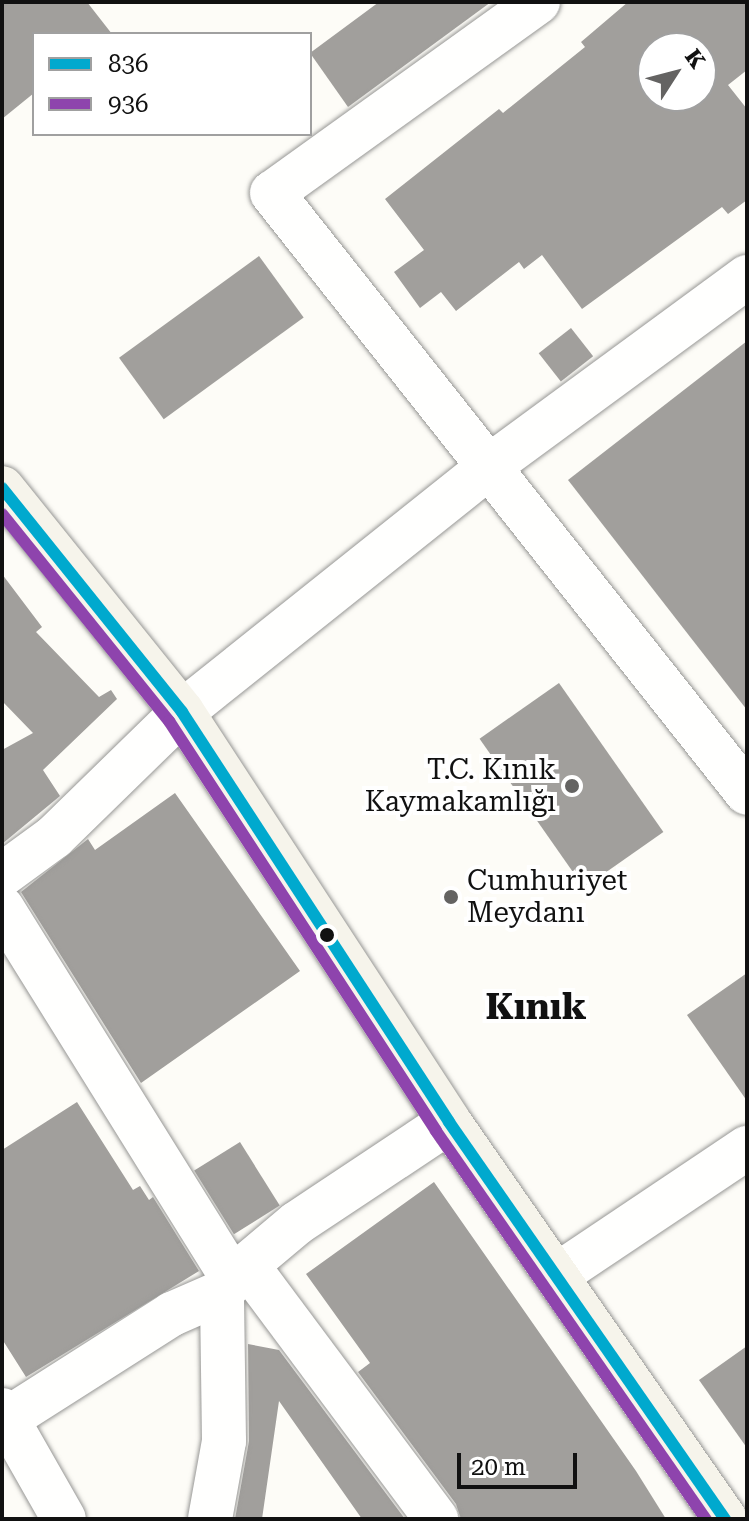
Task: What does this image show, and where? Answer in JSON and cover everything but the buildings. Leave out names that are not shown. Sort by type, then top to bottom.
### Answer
[{"type":"main road","points":[[2,488],[182,712],[449,1122],[725,1519]]},
{"type":"street","points":[[538,2],[272,193],[491,465],[747,793]]},
{"type":"street","points":[[2,875],[54,837],[182,712],[491,465],[747,277]]},
{"type":"street","points":[[2,908],[234,1279],[436,1519]]},
{"type":"street","points":[[64,1519],[4,1415],[234,1279],[297,1223],[449,1122]]},
{"type":"street","points":[[557,1275],[747,1148]]},
{"type":"street","points":[[210,1519],[224,1441],[234,1279]]},
{"type":"transit line","name":"836","points":[[2,488],[182,712],[449,1122],[725,1519]]},
{"type":"transit line","name":"936","points":[[2,514],[169,721],[436,1131],[706,1519]]},
{"type":"place","name":"T.C. Kınık Kaymakamlığı","points":[[572,786]]},
{"type":"place","name":"Cumhuriyet Meydanı","points":[[451,897]]},
{"type":"district","name":"Kınık","points":[[536,1008]]}]
